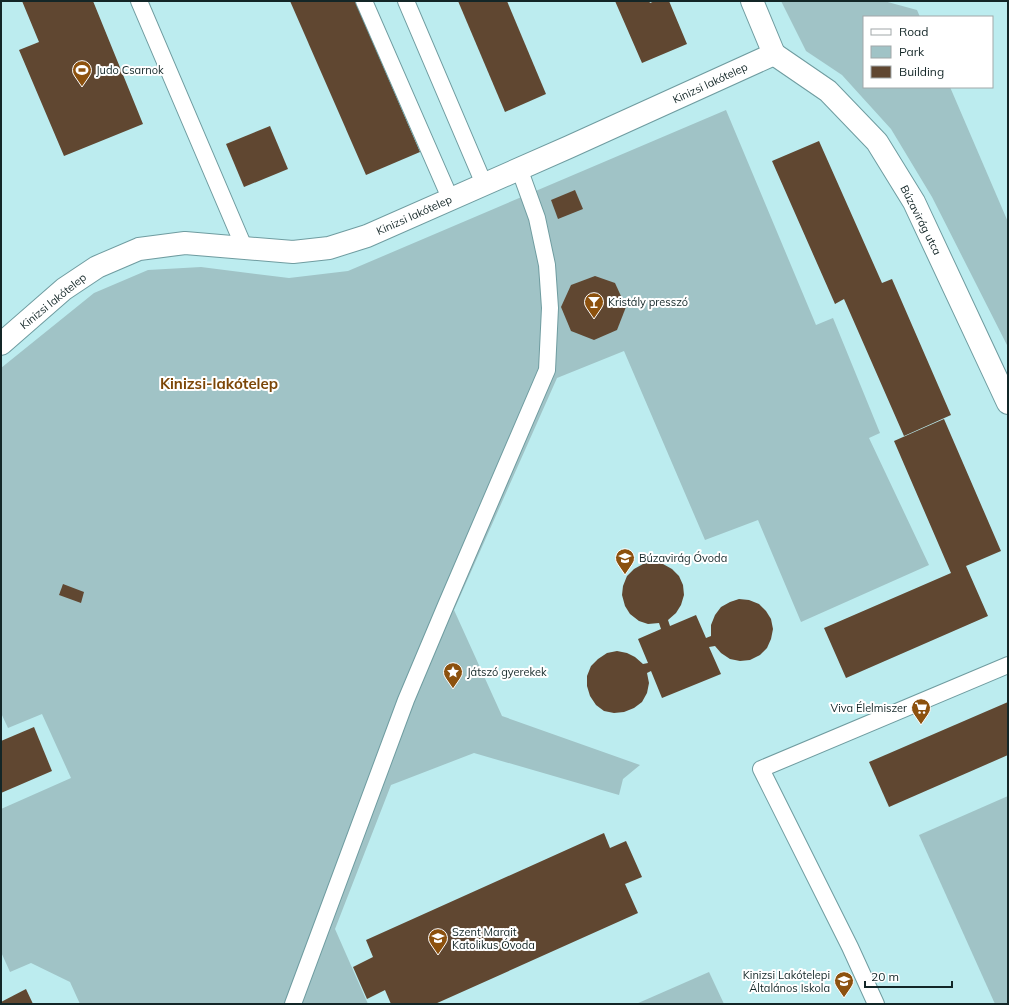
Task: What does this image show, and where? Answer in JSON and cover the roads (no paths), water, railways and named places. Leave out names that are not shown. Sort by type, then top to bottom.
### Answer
[{"type":"street","points":[[752,1],[774,54]]},
{"type":"street","name":"Kinizsi lakótelep","points":[[2,341],[64,289],[80,278],[97,267],[139,249],[185,243],[293,252],[329,248],[366,236],[569,147],[774,54]]},
{"type":"street","name":"Búzavirág utca","points":[[774,54],[828,92],[877,142],[914,202],[1008,403]]},
{"type":"lane","points":[[139,1],[244,248]]},
{"type":"lane","points":[[364,1],[450,198]]},
{"type":"lane","points":[[406,1],[484,184]]},
{"type":"lane","points":[[293,1004],[406,700],[547,370],[550,308],[547,265],[537,218],[519,168]]},
{"type":"lane","points":[[876,1004],[850,948],[761,769],[1008,665]]},
{"type":"place","name":"Judo Csarnok","points":[[82,87]]},
{"type":"place","name":"Kristály presszó","points":[[594,319]]},
{"type":"place","name":"Búzavirág Óvoda","points":[[625,575]]},
{"type":"place","name":"Játszó gyerekek","points":[[453,689]]},
{"type":"place","name":"Viva Élelmiszer","points":[[921,725]]},
{"type":"place","name":"Szent Margit Katolikus Óvoda","points":[[438,955]]},
{"type":"place","name":"Kinizsi Lakótelepi Általános Iskola","points":[[844,998]]},
{"type":"district","name":"Kinizsi-lakótelep","points":[[219,383]]}]
